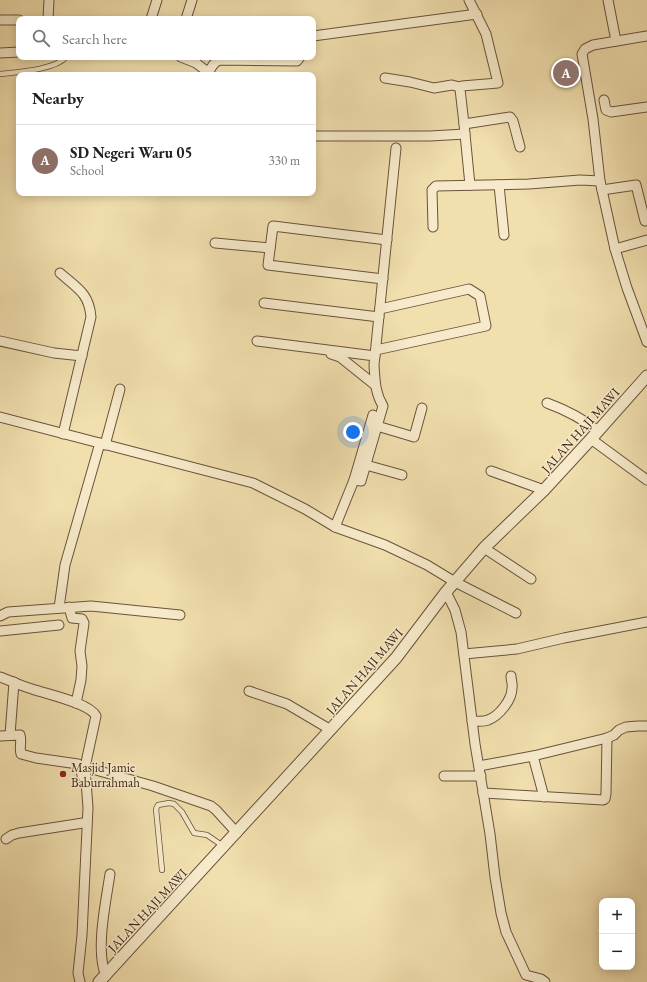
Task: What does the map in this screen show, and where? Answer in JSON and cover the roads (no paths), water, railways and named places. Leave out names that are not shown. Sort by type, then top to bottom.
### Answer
[{"type":"street","points":[[48,16],[49,0]]},
{"type":"street","points":[[152,16],[157,0]]},
{"type":"street","points":[[187,16],[192,0]]},
{"type":"street","points":[[385,78],[434,88],[452,85],[460,87],[498,83],[486,34],[469,0]]},
{"type":"street","points":[[608,0],[616,41]]},
{"type":"street","points":[[316,36],[477,14]]},
{"type":"street","points":[[0,20],[16,20]]},
{"type":"street","points":[[647,36],[589,46],[582,54],[593,119],[601,185],[615,249],[640,326],[647,342]]},
{"type":"street","points":[[0,53],[16,52]]},
{"type":"street","points":[[188,60],[196,63],[206,72]]},
{"type":"street","points":[[209,72],[214,63],[220,60],[297,62],[298,60]]},
{"type":"street","points":[[460,87],[459,90],[470,185]]},
{"type":"street","points":[[604,100],[606,110],[611,112],[647,107]]},
{"type":"street","points":[[464,124],[510,117],[513,122],[520,147]]},
{"type":"street","points":[[316,136],[430,136],[465,134]]},
{"type":"street","points":[[354,480],[361,481],[383,406],[378,398],[375,385],[376,353],[396,148]]},
{"type":"street","points":[[433,227],[433,187],[436,186],[499,185],[580,180],[601,185],[636,185],[645,222]]},
{"type":"street","points":[[499,185],[504,236]]},
{"type":"street","points":[[383,279],[268,265],[273,226],[387,240]]},
{"type":"street","points":[[615,249],[647,240]]},
{"type":"street","points":[[215,243],[270,248]]},
{"type":"street","points":[[60,273],[85,295],[89,305],[91,317],[63,434]]},
{"type":"street","points":[[257,341],[320,349],[376,353],[486,326],[480,296],[469,289],[380,313],[264,303]]},
{"type":"street","points":[[0,341],[54,353],[82,356]]},
{"type":"street","points":[[320,349],[340,357],[375,385]]},
{"type":"street","name":"JALAN HAJI MAWI","points":[[102,979],[396,658],[446,592],[484,548],[544,490],[647,376]]},
{"type":"street","points":[[59,608],[65,565],[120,389]]},
{"type":"street","points":[[547,403],[574,414],[586,422],[595,435],[647,480]]},
{"type":"street","points":[[377,426],[414,437],[422,408]]},
{"type":"street","points":[[335,527],[354,480],[373,415]]},
{"type":"street","points":[[0,418],[253,483],[335,527],[385,545],[516,612]]},
{"type":"street","points":[[366,465],[402,475]]},
{"type":"street","points":[[491,470],[544,490]]},
{"type":"street","points":[[484,548],[531,579]]},
{"type":"street","points":[[446,592],[455,610],[461,632],[472,720],[501,913],[506,932],[526,975],[541,979],[545,982]]},
{"type":"street","points":[[70,607],[72,618],[82,619],[84,623],[80,651],[82,680],[76,703]]},
{"type":"street","points":[[0,616],[8,612],[70,607],[99,607],[180,615]]},
{"type":"street","points":[[464,654],[517,649],[564,638],[647,622]]},
{"type":"street","points":[[0,631],[59,625]]},
{"type":"street","points":[[472,720],[488,720],[496,715],[505,705],[509,700],[512,689],[510,676]]},
{"type":"street","points":[[0,677],[76,703],[94,713],[96,716],[85,767],[88,808],[85,823]]},
{"type":"street","points":[[10,735],[14,682]]},
{"type":"street","points":[[249,691],[287,704],[331,730]]},
{"type":"street","points":[[479,766],[533,756],[607,738],[614,736],[619,730],[626,727],[647,726]]},
{"type":"street","points":[[0,736],[20,735],[20,751],[23,755],[62,760],[80,765],[82,774],[85,823],[82,935],[78,973],[80,982]]},
{"type":"street","points":[[483,793],[602,801],[605,799],[607,738]]},
{"type":"street","points":[[533,756],[544,796]]},
{"type":"street","points":[[85,767],[153,786],[211,806],[237,833]]},
{"type":"street","points":[[444,776],[481,776]]},
{"type":"street","points":[[6,839],[15,834],[85,823]]},
{"type":"street","points":[[102,979],[102,934],[110,874]]},
{"type":"lane","points":[[0,74],[53,65],[63,60]]},
{"type":"lane","points":[[162,870],[156,809],[158,805],[174,804],[182,812],[194,833],[207,835],[224,846]]},
{"type":"place","name":"SD Negeri Waru 05","points":[[566,73]]},
{"type":"place","name":"Masjid Jamie Baburrahmah","points":[[63,774]]}]
